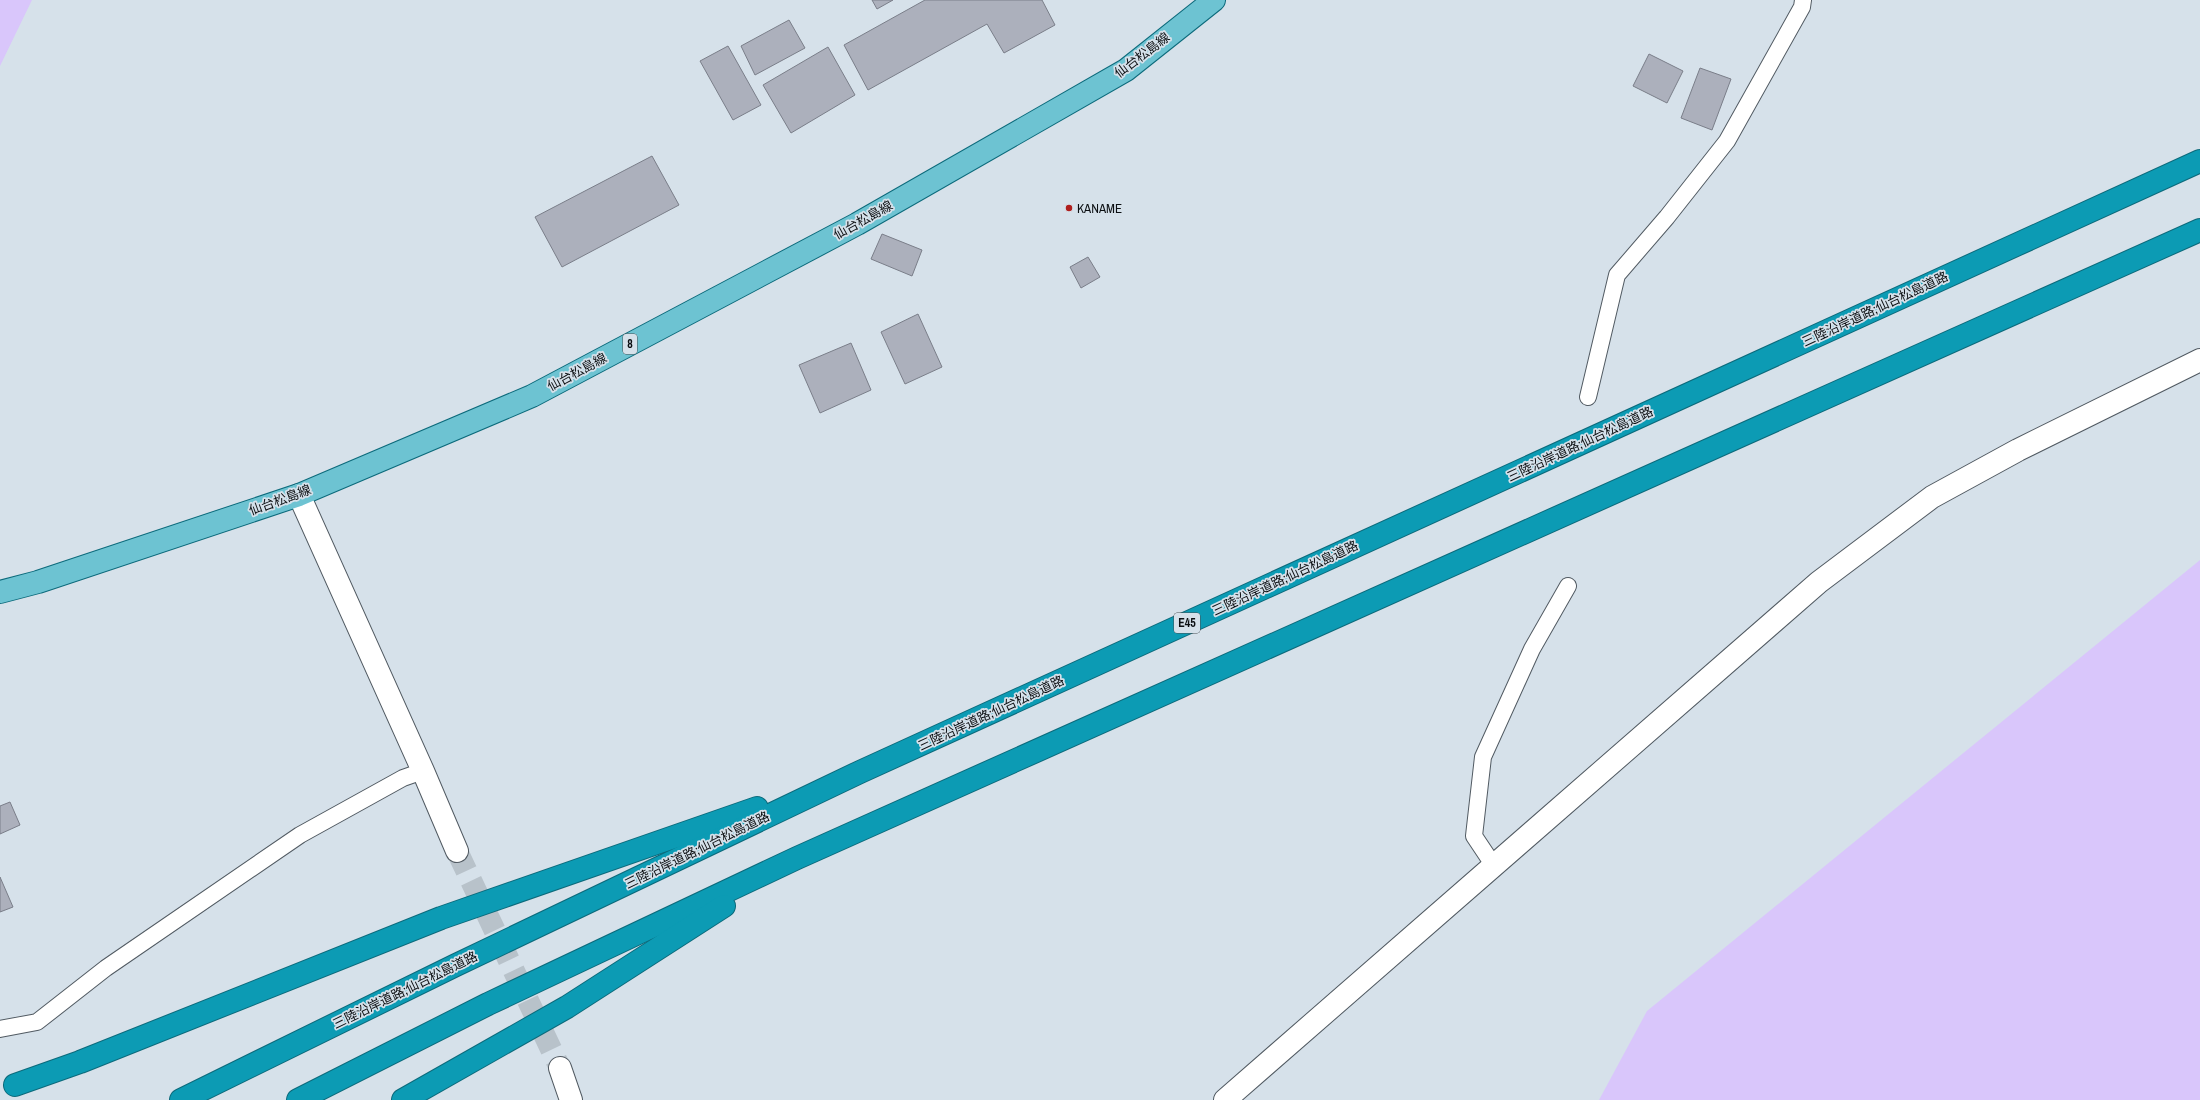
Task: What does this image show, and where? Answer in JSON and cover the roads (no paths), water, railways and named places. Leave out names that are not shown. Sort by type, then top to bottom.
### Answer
[{"type":"highway","name":"三陸沿岸道路;仙台松島道路","points":[[181,1100],[456,965],[860,772],[2200,161]]},
{"type":"highway","points":[[298,1100],[488,1004],[797,858],[2200,230]]},
{"type":"highway","points":[[15,1086],[80,1062],[441,918],[860,772]]},
{"type":"highway","points":[[403,1100],[567,1007],[797,858]]},
{"type":"main road","name":"仙台松島線","points":[[0,592],[38,582],[299,495],[532,396],[857,224],[1126,70],[1214,0]]},
{"type":"street","points":[[1225,1100],[1820,582],[1932,497],[2018,450],[2200,360]]},
{"type":"street","points":[[299,495],[424,771],[457,851]]},
{"type":"street","points":[[560,1068],[572,1100]]},
{"type":"lane","points":[[1588,397],[1617,275],[1667,217],[1727,141],[1802,6],[1803,0]]},
{"type":"lane","points":[[1494,866],[1474,836],[1484,757],[1532,649],[1568,586]]},
{"type":"lane","points":[[0,1029],[37,1022],[106,968],[300,835],[403,778],[424,771]]},
{"type":"tunnel","points":[[457,851],[560,1068]]},
{"type":"place","name":"KANAME","points":[[1069,208]]}]
